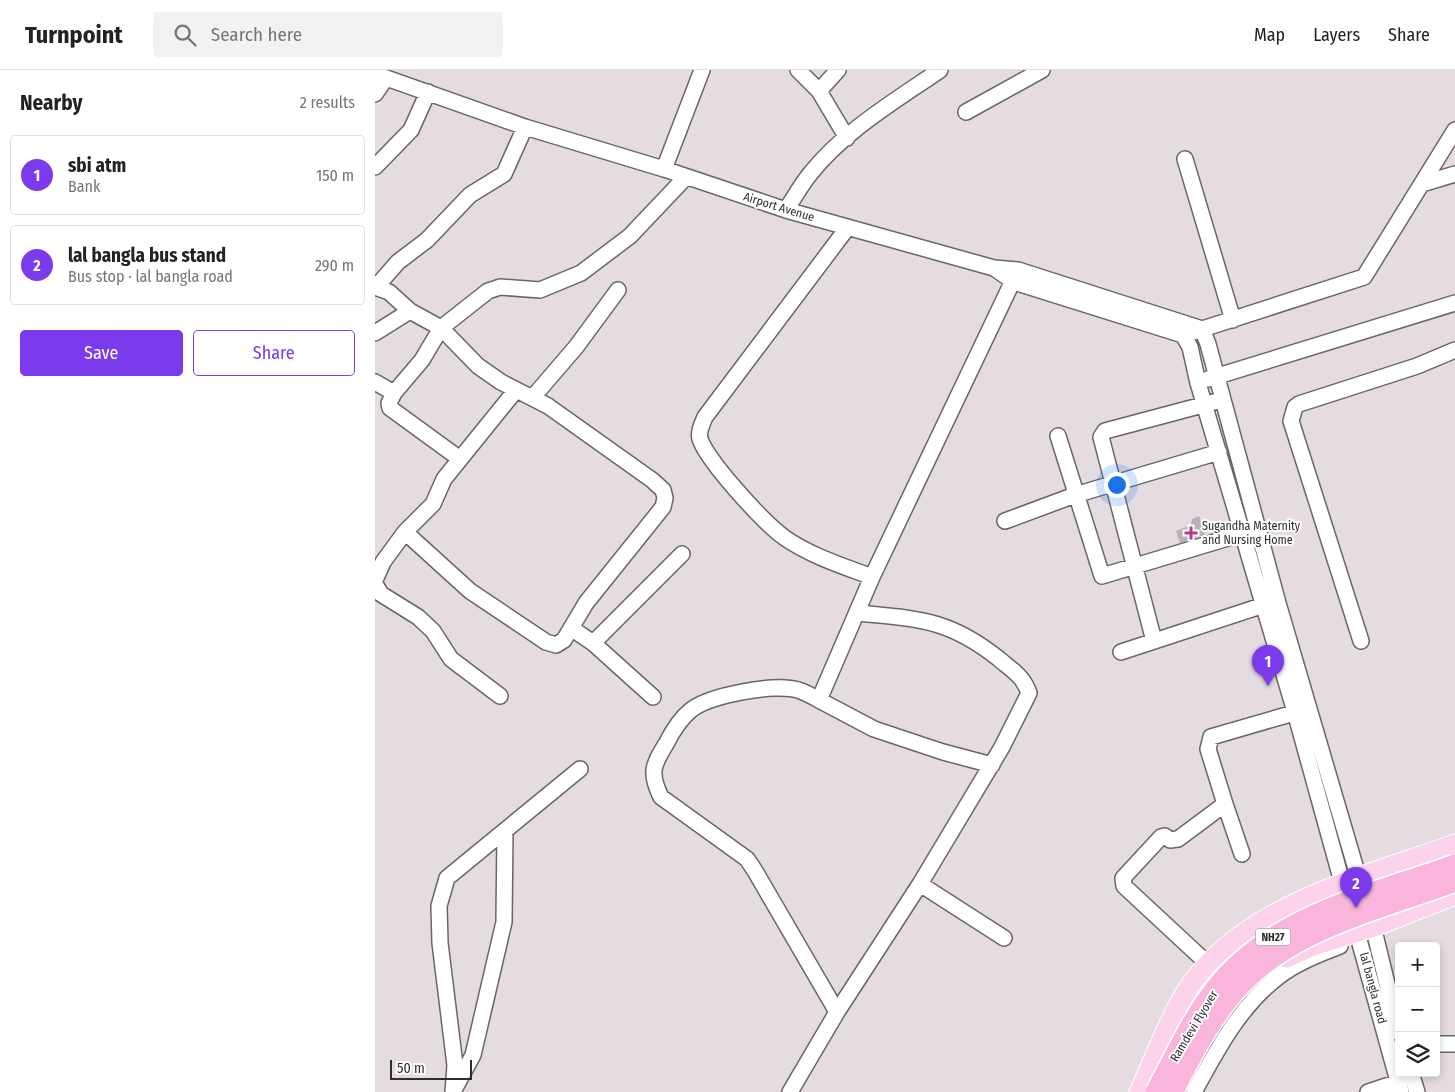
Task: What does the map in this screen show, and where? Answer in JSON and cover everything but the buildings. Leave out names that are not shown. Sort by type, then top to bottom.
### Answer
[{"type":"highway","name":"Ramdevi Flyover","points":[[1156,1092],[1179,1047],[1216,989],[1258,947],[1276,935],[1325,912],[1455,865]]},
{"type":"highway","name":"Ramdevi Flyover","points":[[1173,1092],[1214,1017],[1233,992],[1271,957],[1346,920],[1455,881]]},
{"type":"main road","points":[[1139,1092],[1184,994],[1208,964],[1232,942],[1286,907],[1350,881],[1455,844]]},
{"type":"main road","points":[[1192,1092],[1226,1013],[1259,978],[1286,958],[1313,946],[1364,932],[1455,895]]},
{"type":"street","points":[[664,169],[702,70]]},
{"type":"street","points":[[798,70],[819,92],[847,138]]},
{"type":"street","points":[[819,92],[838,70]]},
{"type":"street","points":[[966,112],[1042,70]]},
{"type":"street","points":[[786,210],[809,175],[847,138],[932,72]]},
{"type":"street","points":[[375,94],[381,76]]},
{"type":"street","name":"Airport Avenue","points":[[381,76],[525,127],[664,169],[685,178],[786,210],[994,268],[1183,335]]},
{"type":"street","points":[[375,167],[411,130],[428,92]]},
{"type":"street","points":[[405,532],[470,591],[552,645],[561,643],[586,603],[663,507],[665,498],[663,490],[653,480],[533,397],[516,390],[478,366],[441,328],[410,311],[389,292],[375,287],[399,262],[427,240],[470,195],[504,174],[525,127]]},
{"type":"street","points":[[1250,531],[1219,452],[1198,382],[1190,347],[1183,335],[1365,277],[1455,130]]},
{"type":"street","points":[[1185,159],[1233,320]]},
{"type":"street","points":[[1422,184],[1455,174]]},
{"type":"street","points":[[460,459],[390,408],[389,403],[394,393],[423,360],[441,328],[488,291],[500,287],[540,290],[581,273],[629,236],[685,178]]},
{"type":"street","points":[[848,227],[705,417],[700,428],[699,438],[714,461],[755,511],[785,538],[813,554],[872,577]]},
{"type":"street","points":[[819,700],[872,577],[1016,276],[1201,330],[1208,344],[1222,400],[1250,531],[1302,710],[1334,797],[1350,881]]},
{"type":"street","points":[[533,397],[576,346],[618,290]]},
{"type":"street","points":[[1198,382],[1455,302]]},
{"type":"street","points":[[375,333],[410,311]]},
{"type":"street","points":[[1361,641],[1291,421],[1293,414],[1299,404],[1417,366],[1455,350]]},
{"type":"street","points":[[376,385],[394,393]]},
{"type":"street","points":[[375,580],[383,562],[405,532],[433,504],[444,479],[516,390]]},
{"type":"street","points":[[1154,642],[1101,437],[1105,431],[1222,400]]},
{"type":"street","points":[[1058,436],[1100,575],[1106,577],[1135,566],[1250,531]]},
{"type":"street","points":[[1005,521],[1075,495],[1114,485],[1219,452]]},
{"type":"street","points":[[593,643],[682,554]]},
{"type":"street","points":[[375,584],[381,594],[418,617],[433,631],[451,660],[500,696]]},
{"type":"street","points":[[1121,652],[1271,603]]},
{"type":"street","points":[[790,1092],[837,1012],[920,884],[992,765],[1029,693],[1025,680],[978,642],[946,626],[912,618],[857,613]]},
{"type":"street","points":[[571,628],[593,643],[653,697]]},
{"type":"street","points":[[837,1012],[747,859],[661,797],[653,776],[654,763],[672,732],[690,710],[709,700],[779,688],[798,689],[874,729],[927,748],[992,765]]},
{"type":"street","points":[[1302,710],[1319,800],[1350,881]]},
{"type":"street","points":[[1241,854],[1208,749],[1211,737],[1302,710]]},
{"type":"street","points":[[453,1091],[455,1065],[446,1006],[439,906],[447,878],[580,768]]},
{"type":"street","points":[[1319,800],[1334,797]]},
{"type":"street","points":[[1208,964],[1122,883],[1123,878],[1161,837],[1165,836],[1170,840],[1178,839],[1225,804]]},
{"type":"street","points":[[453,1091],[473,1055],[504,922],[505,830]]},
{"type":"street","name":"lal bangla road","points":[[1350,881],[1364,932],[1399,1087]]},
{"type":"street","points":[[920,884],[1005,938]]},
{"type":"street","name":"lal bangla road","points":[[1364,932],[1399,1032]]},
{"type":"street","points":[[1440,1044],[1455,1044]]},
{"type":"street","points":[[1412,1077],[1417,1092]]},
{"type":"street","points":[[1368,1092],[1399,1087]]},
{"type":"place","name":"Sugandha Maternity and Nursing Home","points":[[1191,533]]},
{"type":"place","name":"sbi atm","points":[[1268,686]]},
{"type":"place","name":"lal bangla bus stand","points":[[1356,908]]}]
